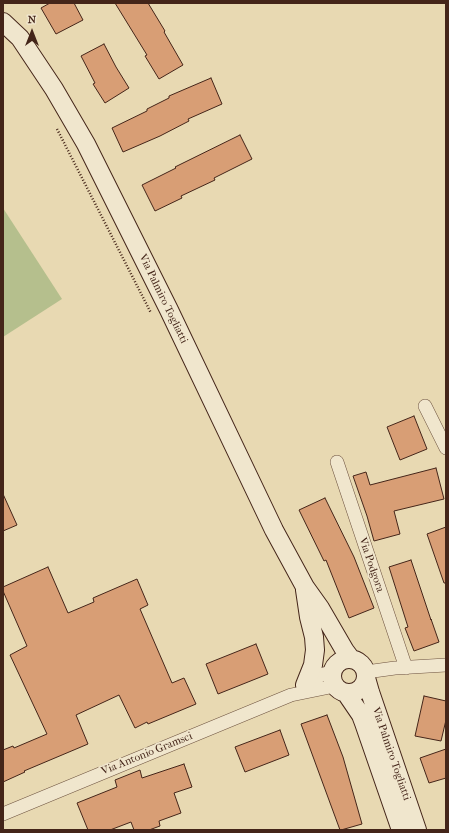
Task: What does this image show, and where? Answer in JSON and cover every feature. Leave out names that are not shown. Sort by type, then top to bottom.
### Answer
[{"type":"street","name":"Via Palmiro Togliatti","points":[[3,22],[20,38],[50,83],[86,144],[169,310],[274,530],[305,587],[320,608],[351,659]]},
{"type":"street","points":[[425,406],[446,448]]},
{"type":"street","name":"Via Podgora","points":[[337,462],[406,668]]},
{"type":"street","name":"Via Palmiro Togliatti","points":[[298,690],[313,665],[315,650],[305,587]]},
{"type":"street","name":"Via Palmiro Togliatti","points":[[314,640],[322,657],[361,716],[402,830]]},
{"type":"street","points":[[351,659],[361,664],[366,675],[365,682],[360,690],[356,692],[337,680],[336,665],[340,661],[351,659]]},
{"type":"street","points":[[366,675],[395,668],[446,665]]},
{"type":"street","name":"Via Antonio Gramsci","points":[[3,814],[298,690],[323,674],[337,680]]},
{"type":"street","name":"Via Palmiro Togliatti","points":[[366,675],[370,692],[417,830]]},
{"type":"path","points":[[54,124],[154,320]]},
{"type":"green space","points":[[3,208],[62,299],[3,337]]},
{"type":"building","points":[[50,3],[74,3],[83,20],[56,34],[41,8]]},
{"type":"building","points":[[115,3],[148,3],[183,65],[159,79],[145,56],[147,55]]},
{"type":"building","points":[[104,44],[129,88],[105,103],[93,84],[95,83],[81,56]]},
{"type":"building","points":[[211,78],[222,104],[188,119],[189,121],[160,136],[123,152],[112,128],[147,111],[147,109],[169,98],[169,96]]},
{"type":"building","points":[[240,135],[252,159],[214,178],[215,180],[181,196],[182,198],[155,211],[142,185]]},
{"type":"building","points":[[414,416],[427,449],[400,460],[387,427]]},
{"type":"building","points":[[436,468],[444,499],[394,511],[400,534],[374,541],[353,476],[366,472],[370,485]]},
{"type":"building","points":[[3,494],[17,525],[3,531]]},
{"type":"building","points":[[325,498],[354,557],[374,608],[349,618],[326,560],[324,561],[299,510]]},
{"type":"building","points":[[446,527],[446,583],[444,583],[427,534]]},
{"type":"building","points":[[411,560],[439,642],[414,651],[405,628],[408,627],[389,567]]},
{"type":"building","points":[[48,567],[68,613],[94,602],[93,598],[137,579],[148,605],[140,609],[172,683],[184,678],[196,704],[135,728],[119,695],[76,715],[88,744],[24,771],[25,772],[3,782],[3,750],[13,746],[14,748],[47,734],[10,655],[27,646],[3,591],[3,587]]},
{"type":"building","points":[[256,644],[268,674],[218,694],[206,664]]},
{"type":"building","points":[[424,696],[446,701],[446,720],[441,741],[415,736]]},
{"type":"building","points":[[327,715],[343,757],[362,824],[341,830],[301,724]]},
{"type":"building","points":[[280,730],[289,755],[245,772],[235,747]]},
{"type":"building","points":[[446,749],[446,778],[429,783],[420,758]]},
{"type":"building","points":[[184,764],[192,787],[174,793],[181,813],[159,821],[160,826],[149,830],[134,830],[131,822],[110,830],[88,830],[77,803],[117,787],[115,780],[140,770],[142,778]]}]
